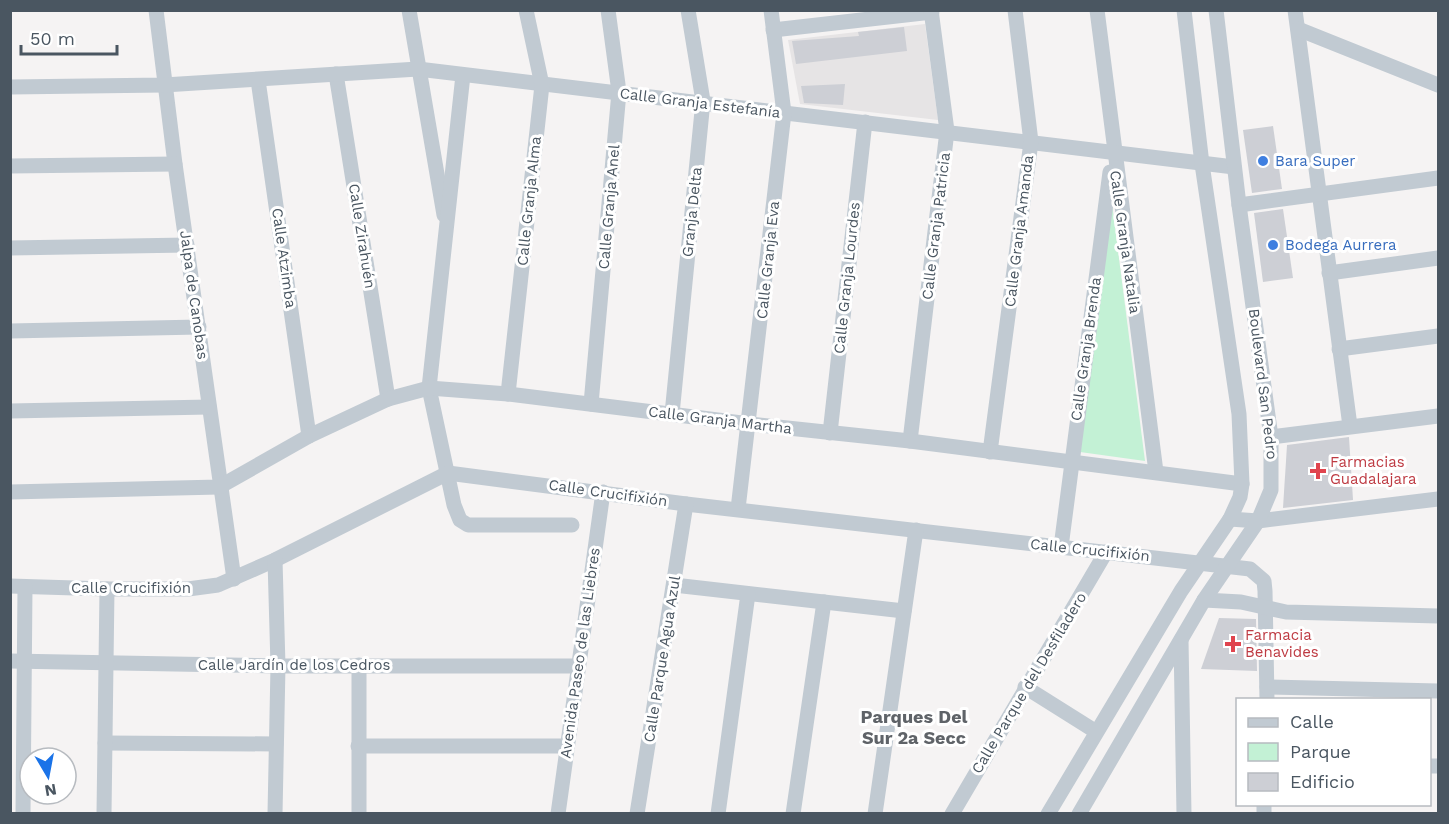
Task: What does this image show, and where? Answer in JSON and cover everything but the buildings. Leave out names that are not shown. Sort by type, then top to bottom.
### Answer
[{"type":"street","name":"Jalpa de Canobas","points":[[156,10],[164,85],[199,327],[219,487],[234,579]]},
{"type":"street","points":[[409,10],[447,233]]},
{"type":"street","name":"Calle Granja Alma","points":[[508,394],[542,85],[526,10]]},
{"type":"street","name":"Calle Granja Anel","points":[[591,404],[619,92],[608,10]]},
{"type":"street","name":"Granja Delta","points":[[672,414],[703,101],[688,10]]},
{"type":"street","name":"Calle Granja Eva","points":[[738,509],[750,424],[784,113],[771,10]]},
{"type":"street","name":"Calle Granja Amanda","points":[[990,452],[1031,142],[1015,10]]},
{"type":"street","name":"Calle Granja Natalia","points":[[1097,10],[1113,151],[1156,472]]},
{"type":"street","name":"Boulevard San Pedro","points":[[1095,731],[1181,591],[1230,519],[1242,484],[1239,414],[1202,164],[1184,10]]},
{"type":"street","name":"Boulevard San Pedro","points":[[1079,813],[1204,600],[1258,521],[1272,484],[1271,437],[1239,206],[1216,10]]},
{"type":"street","points":[[1295,10],[1350,426]]},
{"type":"street","points":[[773,30],[932,11]]},
{"type":"street","name":"Calle Granja Patricia","points":[[910,441],[947,131],[932,11]]},
{"type":"street","points":[[1298,29],[1438,85]]},
{"type":"street","name":"Calle Granja Estefanía","points":[[10,87],[164,85],[418,69],[542,85],[703,101],[784,113],[1234,167]]},
{"type":"street","name":"Calle Zirahuén","points":[[336,74],[388,399]]},
{"type":"street","points":[[463,75],[429,388],[456,514],[468,525],[572,525]]},
{"type":"street","name":"Calle Atzimba","points":[[258,80],[309,436]]},
{"type":"street","name":"Calle Granja Lourdes","points":[[830,433],[865,122]]},
{"type":"street","name":"Calle Granja Brenda","points":[[1060,547],[1113,151]]},
{"type":"street","points":[[10,166],[175,164]]},
{"type":"street","points":[[1239,206],[1438,178]]},
{"type":"street","points":[[10,248],[187,245]]},
{"type":"street","points":[[1329,273],[1438,258]]},
{"type":"street","points":[[10,330],[199,327]]},
{"type":"street","points":[[1339,349],[1438,336]]},
{"type":"street","name":"Calle Granja Martha","points":[[219,487],[309,436],[388,399],[429,388],[508,394],[910,441],[1242,484]]},
{"type":"street","points":[[10,411],[209,407]]},
{"type":"street","points":[[1271,437],[1438,416]]},
{"type":"street","name":"Calle Crucifixión","points":[[18,587],[205,588],[234,579],[275,560],[448,473],[687,504],[1250,569],[1264,580],[1267,693]]},
{"type":"street","points":[[10,492],[219,487]]},
{"type":"street","name":"Avenida Paseo de las Liebres","points":[[558,813],[603,492]]},
{"type":"street","points":[[1230,519],[1258,521],[1438,500]]},
{"type":"street","name":"Calle Parque Agua Azul","points":[[637,813],[687,504]]},
{"type":"street","points":[[874,813],[916,530]]},
{"type":"street","name":"Calle Parque del Desfiladero","points":[[952,813],[1106,552]]},
{"type":"street","points":[[275,560],[278,666],[275,813]]},
{"type":"street","points":[[674,585],[904,611]]},
{"type":"street","points":[[18,587],[17,741],[23,813]]},
{"type":"street","points":[[104,813],[107,589]]},
{"type":"street","points":[[718,813],[748,594]]},
{"type":"street","points":[[1204,600],[1241,602],[1286,612],[1438,616]]},
{"type":"street","points":[[793,813],[824,602]]},
{"type":"street","points":[[1181,638],[1184,813]]},
{"type":"street","name":"Calle Jardín de los Cedros","points":[[18,661],[278,666],[578,666]]},
{"type":"street","points":[[359,665],[359,813]]},
{"type":"street","points":[[1025,687],[1095,731],[1048,813]]},
{"type":"street","points":[[1267,693],[1438,691]]},
{"type":"street","points":[[105,743],[276,744]]},
{"type":"street","points":[[358,746],[566,746]]},
{"type":"shaded area","points":[[925,24],[938,120],[800,104],[788,40]]},
{"type":"green space","points":[[1112,204],[1145,461],[1080,452]]},
{"type":"place","name":"Bara Super","points":[[1263,161]]},
{"type":"place","name":"Bodega Aurrera","points":[[1273,245]]},
{"type":"place","name":"Farmacias Guadalajara","points":[[1318,471]]},
{"type":"place","name":"Farmacia Benavides","points":[[1233,644]]},
{"type":"district","name":"Parques Del Sur 2a Secc","points":[[914,727]]}]
